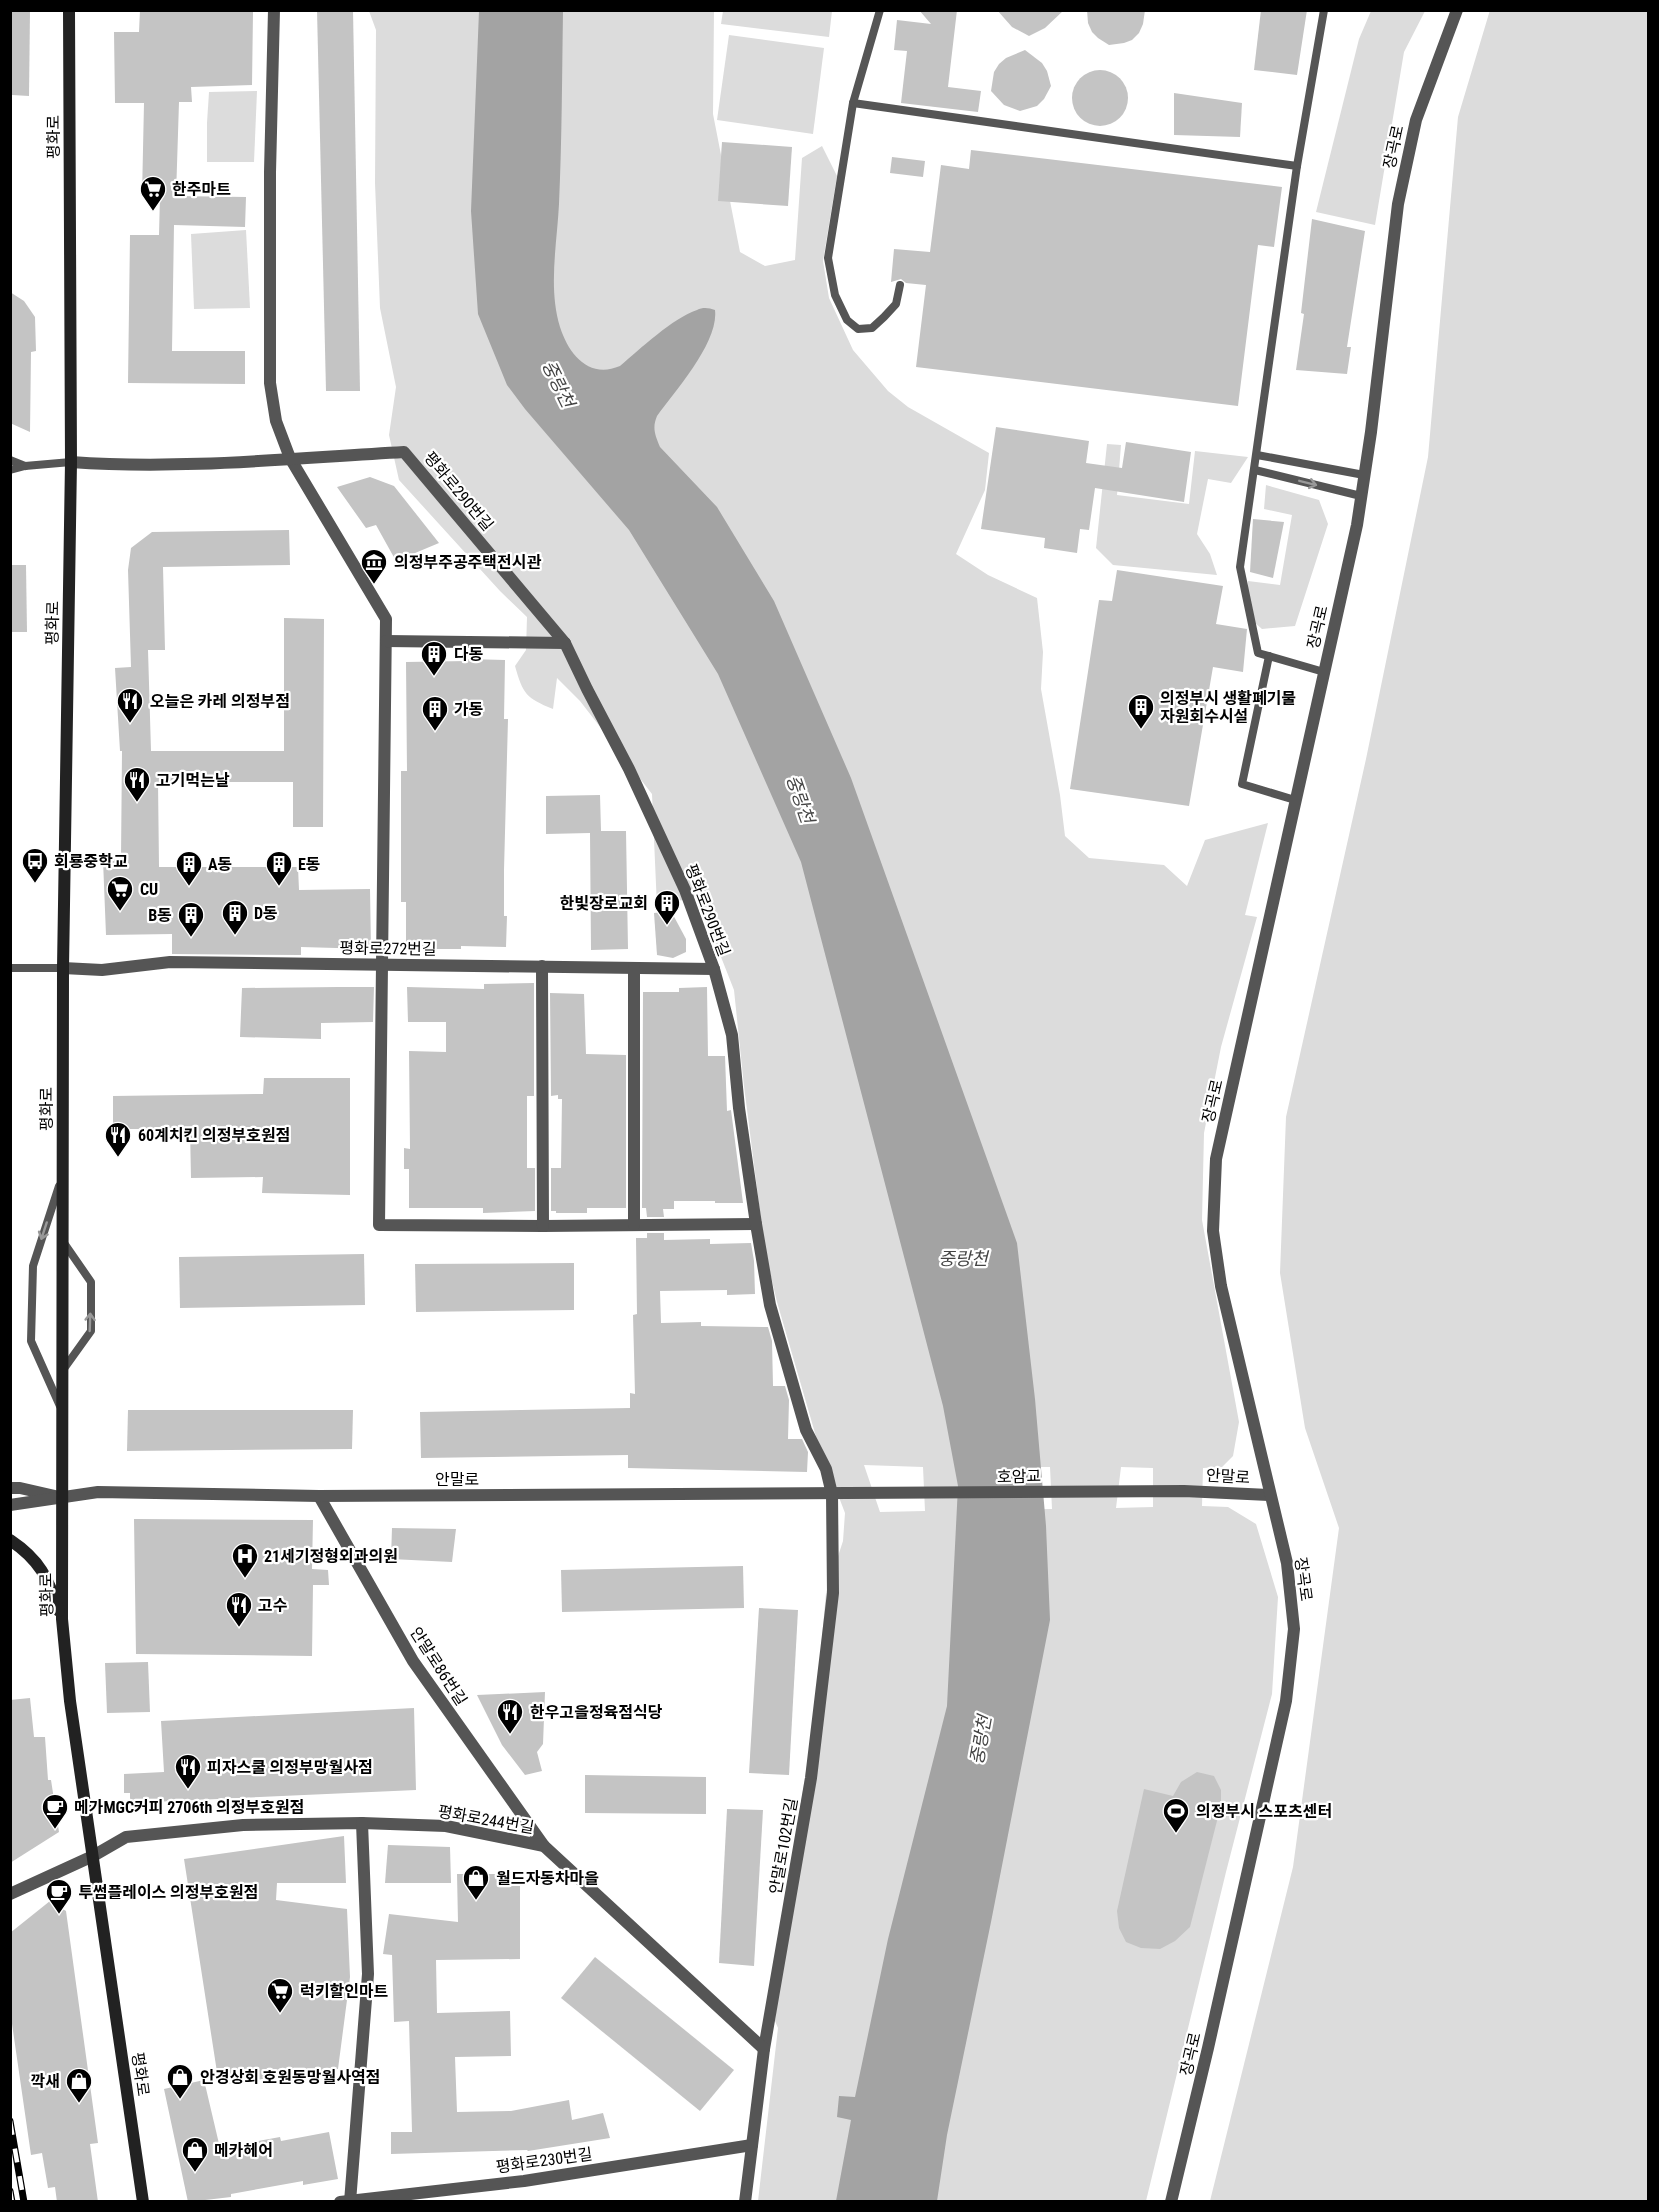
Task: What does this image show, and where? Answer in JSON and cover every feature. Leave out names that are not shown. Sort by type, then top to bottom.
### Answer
[{"type":"main road","name":"평화로","points":[[69,10],[71,462],[63,968],[62,1619],[69,1701],[143,2202]]},
{"type":"main road","points":[[10,1540],[36,1560],[47,1577],[62,1619]]},
{"type":"street","points":[[274,10],[270,172],[270,383],[276,421],[290,458],[386,619],[379,1225],[756,1224]]},
{"type":"street","name":"장곡로","points":[[1171,2202],[1211,2036],[1286,1701],[1294,1629],[1287,1563],[1221,1286],[1214,1231],[1216,1159],[1357,525],[1398,204],[1416,120],[1457,10]]},
{"type":"street","name":"평화로290번길","points":[[71,462],[117,465],[206,464],[404,452],[566,643],[629,769],[685,890],[714,969],[732,1035],[739,1108],[756,1224]]},
{"type":"street","points":[[386,640],[566,643]]},
{"type":"street","name":"평화로272번길","points":[[63,968],[102,970],[170,962],[714,969]]},
{"type":"street","points":[[542,966],[543,1226]]},
{"type":"street","points":[[634,968],[634,1225]]},
{"type":"street","name":"안말로102번길","points":[[745,2202],[764,2049],[811,1778],[833,1593],[832,1494],[825,1469],[806,1430],[778,1338],[756,1224]]},
{"type":"street","name":"안말로","points":[[10,1488],[20,1488],[62,1498]]},
{"type":"street","name":"안말로","points":[[1184,1491],[1269,1495]]},
{"type":"street","name":"호암교","points":[[853,1494],[1184,1491]]},
{"type":"street","name":"안말로","points":[[10,1505],[98,1492],[319,1496],[853,1494]]},
{"type":"street","name":"안말로86번길","points":[[319,1496],[413,1661],[544,1846]]},
{"type":"street","points":[[347,2201],[368,1974],[362,1823]]},
{"type":"street","name":"평화로244번길","points":[[10,1894],[93,1856],[126,1837],[243,1825],[362,1823],[446,1826],[544,1846],[764,2049]]},
{"type":"street","name":"평화로230번길","points":[[347,2201],[524,2181],[752,2145]]},
{"type":"lane","points":[[880,10],[853,103],[828,258],[835,295],[847,320],[858,329],[872,328],[896,304],[900,285]]},
{"type":"lane","points":[[1324,10],[1297,166],[1240,567],[1258,653],[1324,672]]},
{"type":"lane","points":[[853,103],[1297,166]]},
{"type":"lane","points":[[1257,455],[1364,476]]},
{"type":"lane","points":[[10,460],[25,466]]},
{"type":"lane","points":[[10,470],[25,466],[71,462]]},
{"type":"lane","points":[[1255,470],[1361,496]]},
{"type":"lane","points":[[1269,656],[1242,784],[1295,800]]},
{"type":"lane","points":[[10,968],[63,968]]},
{"type":"lane","points":[[62,1412],[31,1341],[33,1266],[63,1176]]},
{"type":"lane","points":[[62,1371],[91,1331],[91,1282],[63,1241]]},
{"type":"shaded area","points":[[723,10],[832,11],[829,37],[721,24]]},
{"type":"shaded area","points":[[1490,10],[1648,11],[1648,2201],[1210,2201],[1293,1867],[1339,1528],[1305,1428],[1280,1273],[1286,1117],[1366,759],[1428,457],[1458,117]]},
{"type":"shaded area","points":[[369,11],[714,11],[713,114],[740,252],[765,266],[795,260],[802,158],[822,146],[837,176],[823,261],[829,298],[853,350],[888,391],[908,407],[989,453],[985,490],[956,554],[988,575],[1037,598],[1043,652],[1041,689],[1065,836],[1089,858],[1164,865],[1187,886],[1205,840],[1268,823],[1245,915],[1257,917],[1221,1047],[1204,1133],[1202,1220],[1239,1422],[1233,1456],[1222,1467],[1203,1468],[1202,1506],[1228,1507],[1256,1524],[1278,1597],[1272,1694],[1146,2201],[758,2201],[778,2028],[775,2021],[796,1834],[815,1715],[826,1593],[843,1541],[845,1513],[817,1440],[777,1302],[765,1251],[734,990],[697,896],[657,907],[652,794],[580,701],[557,678],[553,709],[537,702],[527,694],[515,666],[526,650],[527,617],[500,591],[399,480],[389,435],[396,387],[380,308],[375,183],[376,30]],"holes":[[[864,1465],[923,1467],[925,1511],[880,1512]],[[975,1467],[1050,1467],[1052,1509],[980,1510]],[[1121,1467],[1153,1468],[1153,1507],[1116,1508]]]},
{"type":"shaded area","points":[[1371,11],[1425,11],[1404,52],[1375,225],[1316,212],[1359,39]]},
{"type":"shaded area","points":[[729,35],[824,48],[813,134],[717,120]]},
{"type":"shaded area","points":[[257,91],[254,162],[207,162],[209,92]]},
{"type":"shaded area","points":[[246,230],[250,308],[194,309],[191,234]]},
{"type":"shaded area","points":[[1107,444],[1121,445],[1117,495],[1189,504],[1195,451],[1248,457],[1231,483],[1208,479],[1197,534],[1210,554],[1217,575],[1113,565],[1096,548]]},
{"type":"shaded area","points":[[1266,485],[1319,500],[1328,524],[1295,626],[1262,629],[1246,615],[1248,581],[1280,585],[1292,515],[1264,509]]},
{"type":"water","name":"중랑천","points":[[479,11],[563,11],[560,180],[554,297],[560,327],[575,355],[590,367],[609,369],[620,366],[657,335],[688,314],[702,308],[715,310],[714,323],[703,351],[655,420],[654,428],[657,439],[660,447],[717,507],[774,601],[851,778],[1017,1243],[1035,1399],[1046,1526],[1050,1620],[947,2135],[937,2201],[836,2201],[851,2120],[837,2117],[839,2096],[855,2097],[888,1939],[947,1706],[958,1486],[943,1406],[801,862],[718,674],[629,530],[507,385],[478,314],[471,211]]},
{"type":"building","points":[[10,10],[30,10],[29,96],[12,95]]},
{"type":"building","points":[[140,10],[253,12],[252,85],[191,87],[192,102],[179,102],[176,196],[246,197],[245,227],[174,225],[172,351],[245,351],[245,384],[128,383],[130,235],[159,235],[160,196],[142,196],[144,103],[115,103],[114,32],[139,32]]},
{"type":"building","points":[[317,10],[353,10],[360,391],[326,391]]},
{"type":"building","points":[[919,10],[957,10],[948,87],[981,91],[978,112],[901,103],[907,51],[894,50],[897,20],[931,24]]},
{"type":"building","points":[[997,10],[1064,10],[1045,28],[1029,36],[1012,27]]},
{"type":"building","points":[[1087,10],[1145,10],[1143,24],[1139,33],[1132,40],[1109,45],[1092,32],[1088,23]]},
{"type":"building","points":[[1261,10],[1307,10],[1297,75],[1254,70]]},
{"type":"building","points":[[1025,50],[1042,63],[1051,86],[1037,106],[1020,111],[1004,105],[991,91],[994,72],[999,64],[1006,58]]},
{"type":"building","points":[[1094,70],[1106,70],[1116,74],[1124,82],[1128,98],[1124,114],[1116,122],[1106,126],[1094,126],[1084,122],[1076,114],[1072,104],[1072,92],[1076,82],[1084,74]]},
{"type":"building","points":[[1174,93],[1242,103],[1240,137],[1174,135]]},
{"type":"building","points":[[722,142],[792,147],[788,206],[718,201]]},
{"type":"building","points":[[971,150],[1282,187],[1274,247],[1258,245],[1238,406],[916,367],[926,285],[906,283],[901,279],[891,282],[894,249],[930,252],[941,165],[969,169]]},
{"type":"building","points":[[892,157],[925,161],[923,177],[890,173]]},
{"type":"building","points":[[1312,219],[1365,231],[1347,347],[1351,347],[1347,374],[1296,370],[1304,314],[1301,313]]},
{"type":"building","points":[[10,292],[24,301],[35,317],[36,351],[31,352],[30,432],[10,423]]},
{"type":"building","points":[[996,427],[1089,441],[1086,463],[1122,468],[1126,442],[1191,452],[1184,502],[1095,488],[1089,530],[1080,529],[1077,553],[1044,548],[1045,538],[981,529]]},
{"type":"building","points":[[370,477],[394,486],[439,543],[396,561],[376,525],[366,528],[337,487]]},
{"type":"building","points":[[1253,519],[1284,522],[1273,578],[1250,572]]},
{"type":"building","points":[[289,530],[290,565],[163,567],[165,650],[148,650],[151,751],[284,751],[284,618],[324,619],[323,827],[293,827],[293,782],[158,782],[159,867],[298,867],[299,890],[370,889],[371,949],[301,947],[301,955],[172,954],[172,934],[106,935],[103,860],[121,859],[122,751],[120,751],[115,668],[131,667],[128,570],[131,548],[152,532]]},
{"type":"building","points":[[10,565],[26,565],[27,632],[10,632]]},
{"type":"building","name":"의정부시 생활폐기물 자원회수시설","points":[[1117,570],[1223,586],[1216,624],[1247,629],[1243,672],[1213,667],[1189,806],[1070,789],[1099,600],[1112,601]]},
{"type":"building","points":[[467,659],[505,660],[504,719],[508,719],[504,870],[504,916],[507,916],[506,947],[461,946],[461,949],[406,949],[406,902],[401,902],[401,771],[407,771],[406,662],[467,661]]},
{"type":"building","points":[[600,795],[601,831],[626,831],[628,949],[591,950],[590,833],[546,834],[546,796]]},
{"type":"building","name":"한빛장로교회","points":[[671,911],[686,939],[686,952],[673,958],[657,955],[654,913]]},
{"type":"building","points":[[534,983],[534,1096],[527,1096],[527,1168],[535,1168],[535,1211],[483,1213],[483,1208],[409,1208],[409,1169],[404,1169],[404,1148],[410,1149],[409,1051],[446,1052],[446,1022],[408,1022],[407,987],[484,989],[484,984]]},
{"type":"building","points":[[374,987],[373,1022],[321,1023],[321,1039],[240,1037],[242,988]]},
{"type":"building","points":[[707,987],[708,1056],[725,1056],[727,1111],[731,1110],[743,1203],[674,1201],[674,1209],[663,1209],[664,1217],[647,1217],[646,1208],[642,1208],[643,992],[679,992],[679,988]]},
{"type":"building","points":[[550,993],[584,994],[586,1054],[626,1055],[626,1208],[587,1208],[587,1213],[551,1211],[551,1168],[561,1168],[562,1099],[558,1099],[558,1095],[551,1096]]},
{"type":"building","points":[[264,1078],[350,1078],[350,1195],[262,1193],[263,1177],[191,1178],[190,1129],[113,1129],[113,1096],[263,1094]]},
{"type":"building","points":[[647,1233],[664,1233],[664,1240],[710,1239],[710,1244],[751,1243],[755,1294],[727,1295],[727,1290],[660,1291],[661,1323],[701,1322],[701,1326],[768,1327],[772,1341],[773,1386],[785,1386],[789,1400],[788,1439],[802,1439],[808,1452],[807,1472],[628,1468],[628,1455],[421,1458],[420,1412],[630,1408],[630,1393],[635,1394],[633,1315],[637,1314],[636,1238],[647,1238]]},
{"type":"building","points":[[364,1254],[365,1305],[180,1308],[179,1257]]},
{"type":"building","points":[[574,1263],[574,1310],[416,1312],[415,1264]]},
{"type":"building","points":[[128,1410],[353,1410],[352,1449],[127,1451]]},
{"type":"building","points":[[134,1519],[313,1520],[312,1569],[328,1570],[329,1585],[313,1585],[312,1656],[136,1654]]},
{"type":"building","points":[[392,1528],[456,1529],[452,1562],[391,1559]]},
{"type":"building","points":[[743,1566],[744,1608],[562,1612],[561,1570]]},
{"type":"building","points":[[759,1608],[798,1610],[789,1775],[749,1773]]},
{"type":"building","points":[[148,1662],[150,1712],[107,1713],[105,1663]]},
{"type":"building","points":[[545,1692],[543,1744],[537,1752],[542,1771],[525,1775],[502,1745],[477,1695]]},
{"type":"building","points":[[30,1698],[34,1737],[45,1737],[48,1780],[51,1780],[59,1832],[10,1863],[10,1700]]},
{"type":"building","points":[[414,1708],[416,1790],[130,1803],[130,1793],[124,1793],[124,1774],[164,1772],[161,1721]]},
{"type":"building","points":[[1197,1772],[1214,1776],[1221,1790],[1221,1805],[1190,1927],[1175,1941],[1160,1949],[1141,1948],[1126,1942],[1119,1928],[1117,1911],[1144,1789],[1173,1796],[1181,1782]]},
{"type":"building","points":[[585,1775],[706,1777],[706,1814],[585,1813]]},
{"type":"building","points":[[727,1809],[763,1810],[754,1966],[719,1963]]},
{"type":"building","points":[[344,1836],[346,1883],[277,1883],[276,1900],[347,1909],[350,1977],[338,2069],[219,2085],[184,1859]]},
{"type":"building","points":[[388,1845],[450,1847],[451,1883],[385,1883]]},
{"type":"building","points":[[457,1874],[520,1874],[520,1959],[436,1960],[437,2013],[510,2011],[511,2056],[455,2057],[457,2112],[511,2111],[569,2100],[572,2120],[603,2113],[610,2138],[528,2151],[391,2154],[391,2132],[412,2132],[409,2021],[394,2022],[392,1955],[383,1954],[389,1914],[458,1922]]},
{"type":"building","points":[[50,1901],[66,1911],[98,2143],[90,2144],[98,2202],[57,2202],[55,2187],[48,2188],[42,2153],[31,2155],[10,2010],[10,1933]]},
{"type":"building","points":[[595,1957],[734,2070],[700,2111],[561,1998]]},
{"type":"building","points":[[204,2080],[220,2148],[280,2137],[281,2141],[329,2132],[338,2179],[303,2185],[303,2181],[231,2194],[231,2197],[188,2202],[164,2089]]},
{"type":"railway","points":[[10,2121],[24,2202]]},
{"type":"railway","points":[[10,2191],[12,2202]]},
{"type":"place","name":"한주마트","points":[[153,212]]},
{"type":"place","name":"의정부주공주택전시관","points":[[374,585]]},
{"type":"place","name":"다동","points":[[434,677]]},
{"type":"place","name":"오늘은 카레 의정부점","points":[[130,724]]},
{"type":"place","name":"의정부시 생활폐기물 자원회수시설","points":[[1141,730]]},
{"type":"place","name":"가동","points":[[435,732]]},
{"type":"place","name":"고기먹는날","points":[[137,803]]},
{"type":"place","name":"회룡중학교","points":[[35,884]]},
{"type":"place","name":"A동","points":[[189,887]]},
{"type":"place","name":"E동","points":[[279,887]]},
{"type":"place","name":"CU","points":[[120,912]]},
{"type":"place","name":"한빛장로교회","points":[[667,926]]},
{"type":"place","name":"D동","points":[[235,936]]},
{"type":"place","name":"B동","points":[[191,938]]},
{"type":"place","name":"60계치킨 의정부호원점","points":[[118,1158]]},
{"type":"place","name":"21세기정형외과의원","points":[[245,1579]]},
{"type":"place","name":"고수","points":[[239,1628]]},
{"type":"place","name":"한우고을정육점식당","points":[[510,1735]]},
{"type":"place","name":"피자스쿨 의정부망월사점","points":[[188,1790]]},
{"type":"place","name":"메가MGC커피 2706th 의정부호원점","points":[[55,1830]]},
{"type":"place","name":"의정부시 스포츠센터","points":[[1176,1834]]},
{"type":"place","name":"월드자동차마을","points":[[476,1901]]},
{"type":"place","name":"투썸플레이스 의정부호원점","points":[[59,1915]]},
{"type":"place","name":"럭키할인마트","points":[[280,2014]]},
{"type":"place","name":"안경상회 호원동망월사역점","points":[[180,2100]]},
{"type":"place","name":"깍새","points":[[79,2104]]},
{"type":"place","name":"메카헤어","points":[[195,2173]]}]
